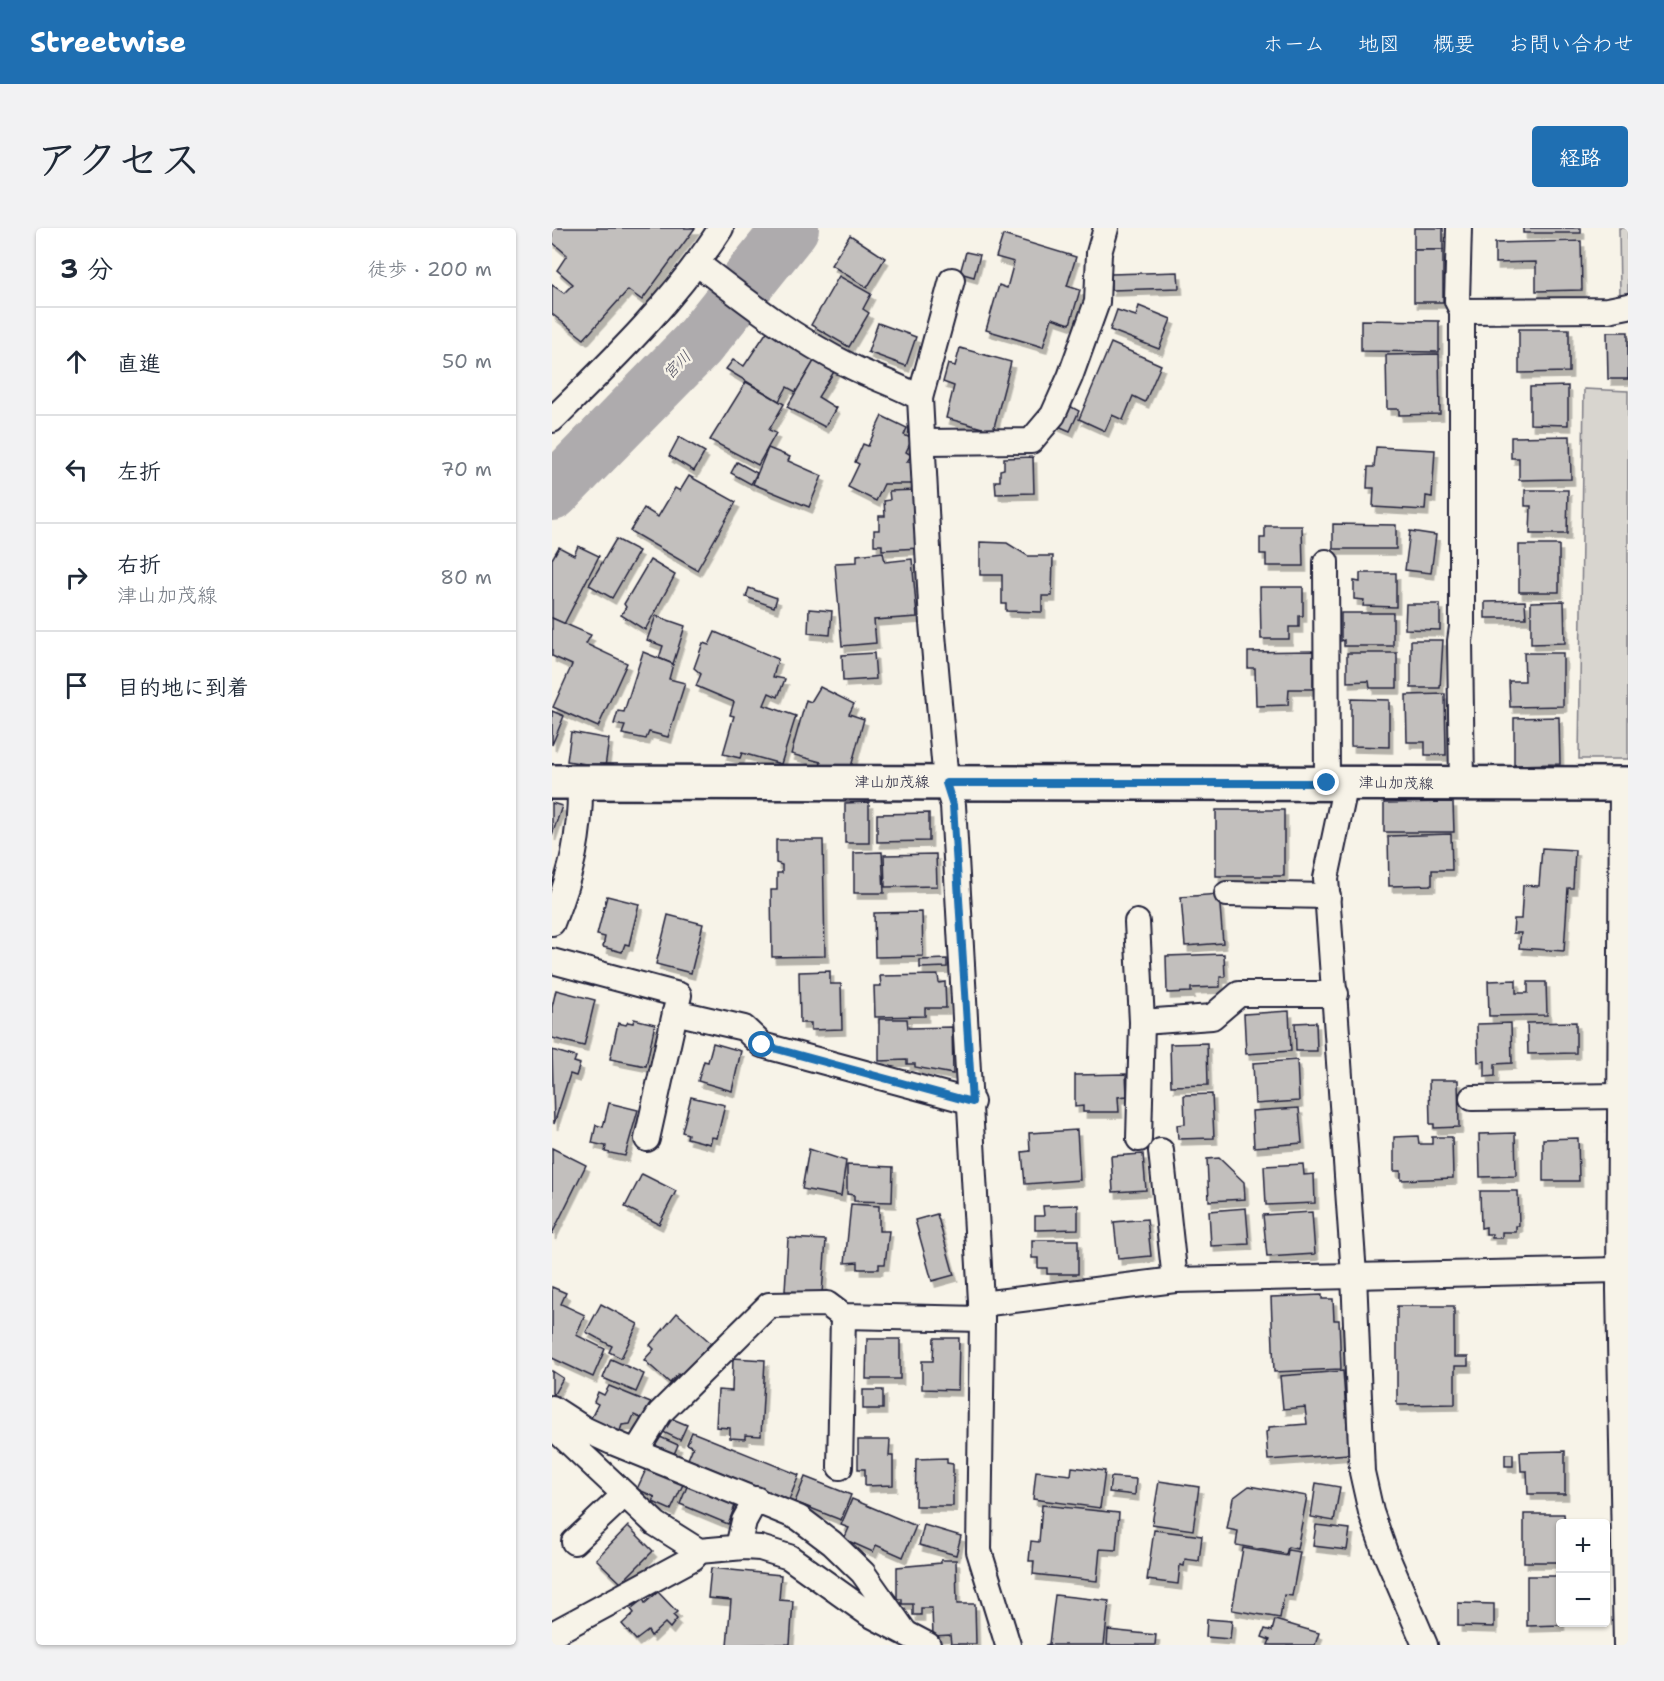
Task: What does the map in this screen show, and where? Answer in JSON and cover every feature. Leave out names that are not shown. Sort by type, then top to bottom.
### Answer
[{"type":"main road","name":"津山加茂線","points":[[566,782],[1625,784]]},
{"type":"street","points":[[552,420],[630,340],[698,264],[721,228]]},
{"type":"street","points":[[924,442],[1031,441],[1043,430],[1070,377],[1097,302],[1099,253],[1106,228]]},
{"type":"street","points":[[1459,228],[1457,302],[1462,311],[1461,784]]},
{"type":"street","points":[[698,264],[768,317],[851,367],[920,398]]},
{"type":"street","points":[[952,280],[920,398],[932,623],[946,783],[953,805],[972,1102],[981,1312],[979,1551],[1008,1645]]},
{"type":"street","points":[[1462,311],[1608,310],[1628,306]]},
{"type":"street","points":[[1326,562],[1336,783],[1326,878],[1336,994],[1354,1275],[1362,1472],[1371,1512],[1425,1645]]},
{"type":"street","points":[[552,923],[569,880],[578,844],[566,782]]},
{"type":"street","points":[[1625,784],[1624,1039],[1619,1096],[1626,1645]]},
{"type":"street","points":[[1227,894],[1328,896]]},
{"type":"street","points":[[1137,922],[1142,1022],[1139,1139]]},
{"type":"street","points":[[552,961],[679,995],[648,1139]]},
{"type":"street","points":[[1142,1022],[1212,1017],[1239,994],[1336,994]]},
{"type":"street","points":[[675,1012],[744,1028],[762,1045],[972,1102]]},
{"type":"street","points":[[1472,1098],[1619,1096]]},
{"type":"street","points":[[1161,1150],[1175,1280]]},
{"type":"street","points":[[637,1449],[660,1413],[769,1305],[827,1304],[843,1316],[981,1312],[1175,1280],[1354,1275],[1622,1283]]},
{"type":"street","points":[[840,1467],[843,1316]]},
{"type":"street","points":[[552,1408],[586,1430],[637,1449],[799,1518],[863,1573],[904,1632]]},
{"type":"street","points":[[554,1434],[656,1524],[699,1551],[738,1547],[760,1548],[789,1557],[868,1614],[928,1645]]},
{"type":"street","points":[[574,1542],[624,1495]]},
{"type":"street","points":[[738,1547],[744,1521],[756,1499]]},
{"type":"street","points":[[556,1632],[693,1558],[699,1551]]},
{"type":"shaded area","points":[[1619,228],[1628,228],[1628,294],[1620,294]]},
{"type":"shaded area","points":[[1584,389],[1628,391],[1628,759],[1579,759]]},
{"type":"building","points":[[552,228],[695,228],[642,300],[628,290],[584,339],[552,314],[552,285],[564,293],[573,284],[557,270],[567,255],[552,242]]},
{"type":"building","points":[[1414,228],[1443,228],[1443,250],[1414,250]]},
{"type":"building","points":[[1523,228],[1581,228],[1581,233],[1523,233]]},
{"type":"building","points":[[850,235],[885,258],[867,288],[831,265]]},
{"type":"building","points":[[1003,235],[1076,257],[1067,286],[1080,290],[1070,324],[1052,318],[1043,347],[986,330],[999,285],[1007,288],[1014,262],[996,257]]},
{"type":"building","points":[[1581,241],[1582,290],[1536,291],[1536,262],[1495,263],[1495,243]]},
{"type":"building","points":[[1414,250],[1443,250],[1443,302],[1414,302]]},
{"type":"building","points":[[966,252],[980,255],[974,277],[960,273]]},
{"type":"building","points":[[1178,272],[1179,288],[1111,290],[1111,274]]},
{"type":"building","points":[[839,276],[871,294],[863,309],[869,313],[849,347],[811,325]]},
{"type":"building","points":[[1139,306],[1171,319],[1159,349],[1110,330],[1117,310],[1136,316]]},
{"type":"building","points":[[1361,320],[1439,321],[1439,352],[1361,351]]},
{"type":"building","points":[[878,323],[916,337],[906,366],[868,352]]},
{"type":"building","points":[[1519,329],[1569,329],[1569,372],[1519,373]]},
{"type":"building","points":[[768,330],[815,360],[796,392],[787,387],[779,401],[726,369],[733,360],[744,366]]},
{"type":"building","points":[[1607,332],[1628,332],[1628,379],[1608,379]]},
{"type":"building","points":[[1111,343],[1161,365],[1145,402],[1133,396],[1123,420],[1112,415],[1105,431],[1079,419]]},
{"type":"building","points":[[960,348],[1011,362],[993,431],[946,418],[954,386],[943,382],[948,364],[955,366]]},
{"type":"building","points":[[1439,354],[1440,414],[1399,415],[1399,409],[1387,409],[1386,355]]},
{"type":"building","points":[[817,356],[837,367],[818,397],[836,408],[825,427],[787,407]]},
{"type":"building","points":[[746,382],[784,404],[769,430],[776,433],[758,465],[710,440]]},
{"type":"building","points":[[1568,386],[1568,425],[1530,424],[1530,387]]},
{"type":"building","points":[[1066,404],[1079,411],[1070,431],[1056,425]]},
{"type":"building","points":[[882,416],[907,428],[904,435],[912,439],[906,452],[911,455],[907,462],[917,462],[917,484],[884,484],[876,501],[848,487],[859,464],[855,462],[863,444],[868,446]]},
{"type":"building","points":[[1570,436],[1571,479],[1519,480],[1519,458],[1511,458],[1511,437]]},
{"type":"building","points":[[679,437],[705,452],[694,471],[669,456]]},
{"type":"building","points":[[1376,447],[1435,450],[1432,497],[1426,496],[1425,510],[1373,507],[1374,488],[1367,488],[1368,467],[1374,467]]},
{"type":"building","points":[[768,448],[790,457],[788,461],[822,476],[809,507],[753,484]]},
{"type":"building","points":[[1033,457],[1034,493],[996,494],[995,481],[1000,481],[1000,470],[1004,469],[1004,458]]},
{"type":"building","points":[[737,462],[757,473],[751,484],[731,473]]},
{"type":"building","points":[[689,476],[736,502],[697,570],[630,531],[644,508],[658,517],[675,488],[680,491]]},
{"type":"building","points":[[918,490],[920,548],[882,550],[882,545],[874,545],[874,530],[879,530],[879,516],[885,516],[884,501],[890,500],[889,491]]},
{"type":"building","points":[[1525,490],[1568,490],[1567,534],[1530,534],[1531,506],[1525,506]]},
{"type":"building","points":[[1333,524],[1396,525],[1396,549],[1333,549]]},
{"type":"building","points":[[1265,526],[1302,526],[1303,566],[1266,566],[1266,554],[1260,554],[1260,538],[1265,538]]},
{"type":"building","points":[[1410,531],[1436,535],[1431,573],[1405,570]]},
{"type":"building","points":[[616,539],[639,551],[612,598],[589,585]]},
{"type":"building","points":[[980,542],[1007,543],[1028,556],[1053,556],[1052,596],[1042,596],[1042,612],[1006,611],[1006,604],[1002,604],[1002,575],[980,575]]},
{"type":"building","points":[[1519,545],[1559,545],[1559,592],[1519,592]]},
{"type":"building","points":[[578,546],[599,556],[564,624],[552,618],[552,559],[559,547],[574,555]]},
{"type":"building","points":[[883,552],[885,562],[912,559],[917,617],[874,620],[876,643],[842,646],[835,563],[857,562],[857,555]]},
{"type":"building","points":[[650,560],[675,575],[645,630],[621,615],[626,607],[624,604]]},
{"type":"building","points":[[1360,573],[1396,573],[1396,607],[1363,606],[1364,600],[1354,599],[1354,581],[1360,582]]},
{"type":"building","points":[[1260,587],[1303,587],[1303,616],[1299,616],[1299,627],[1289,627],[1289,639],[1261,639]]},
{"type":"building","points":[[749,588],[777,598],[774,607],[746,597]]},
{"type":"building","points":[[1525,601],[1526,618],[1485,618],[1485,602]]},
{"type":"building","points":[[1564,601],[1565,643],[1531,644],[1531,602]]},
{"type":"building","points":[[1406,604],[1440,604],[1440,630],[1405,629]]},
{"type":"building","points":[[809,609],[832,611],[830,635],[808,633]]},
{"type":"building","points":[[1341,613],[1393,613],[1393,646],[1344,646],[1344,640],[1341,641]]},
{"type":"building","points":[[656,616],[685,626],[673,664],[659,658],[663,646],[647,640]]},
{"type":"building","points":[[552,618],[591,635],[586,644],[627,663],[598,727],[553,707],[572,665],[552,656]]},
{"type":"building","points":[[715,632],[778,659],[773,677],[785,679],[778,697],[769,693],[764,705],[796,716],[781,764],[742,753],[740,758],[723,754],[734,716],[730,715],[734,702],[696,686],[701,674],[694,668],[703,643],[709,645]]},
{"type":"building","points":[[1411,640],[1443,640],[1440,688],[1411,688]]},
{"type":"building","points":[[1313,651],[1313,689],[1289,689],[1288,705],[1256,706],[1255,668],[1248,668],[1248,652]]},
{"type":"building","points":[[643,652],[673,664],[669,679],[685,683],[668,737],[649,732],[646,739],[622,734],[625,726],[614,724],[618,711],[624,712]]},
{"type":"building","points":[[874,653],[876,679],[843,681],[842,655]]},
{"type":"building","points":[[1347,653],[1397,653],[1397,688],[1370,688],[1369,681],[1347,682]]},
{"type":"building","points":[[1524,653],[1563,653],[1563,706],[1510,707],[1509,681],[1525,681]]},
{"type":"building","points":[[820,687],[854,704],[849,714],[864,719],[851,767],[820,767],[821,762],[791,754],[806,700],[811,702]]},
{"type":"building","points":[[1445,694],[1446,755],[1425,755],[1425,742],[1407,742],[1406,695]]},
{"type":"building","points":[[1351,699],[1389,700],[1389,747],[1351,746]]},
{"type":"building","points":[[552,711],[564,716],[552,745]]},
{"type":"building","points":[[1559,717],[1560,764],[1514,765],[1514,718]]},
{"type":"building","points":[[571,732],[609,739],[605,767],[567,761]]},
{"type":"building","points":[[869,802],[869,843],[845,843],[845,803]]},
{"type":"building","points":[[1453,802],[1454,832],[1384,832],[1384,803]]},
{"type":"building","points":[[552,803],[562,806],[552,835]]},
{"type":"building","points":[[1216,810],[1284,810],[1284,876],[1216,876]]},
{"type":"building","points":[[929,813],[929,841],[877,842],[877,814]]},
{"type":"building","points":[[1451,834],[1452,870],[1432,870],[1432,885],[1389,886],[1388,836]]},
{"type":"building","points":[[776,840],[823,840],[825,956],[772,957],[771,890],[777,890],[777,873],[782,873],[782,865],[776,863]]},
{"type":"building","points":[[1542,848],[1575,850],[1573,888],[1568,888],[1564,951],[1519,948],[1521,933],[1513,933],[1514,919],[1521,919],[1523,885],[1539,886]]},
{"type":"building","points":[[882,852],[884,893],[854,893],[854,853]]},
{"type":"building","points":[[936,854],[937,886],[885,887],[884,855]]},
{"type":"building","points":[[1219,894],[1223,943],[1185,946],[1181,897]]},
{"type":"building","points":[[607,896],[639,904],[629,945],[625,944],[622,952],[603,947],[605,937],[597,935]]},
{"type":"building","points":[[922,912],[923,956],[875,957],[874,913]]},
{"type":"building","points":[[668,915],[703,924],[691,973],[656,964]]},
{"type":"building","points":[[1224,954],[1225,977],[1220,977],[1220,987],[1191,988],[1191,992],[1167,993],[1166,956]]},
{"type":"building","points":[[947,959],[947,967],[920,968],[920,960]]},
{"type":"building","points":[[830,971],[830,984],[841,984],[842,1029],[811,1030],[811,1023],[800,1023],[799,972]]},
{"type":"building","points":[[938,975],[939,983],[945,982],[946,1008],[925,1008],[925,1016],[875,1017],[874,986],[881,986],[880,976]]},
{"type":"building","points":[[1516,980],[1516,993],[1528,993],[1528,982],[1546,982],[1547,1015],[1489,1016],[1488,981]]},
{"type":"building","points":[[556,990],[595,1000],[584,1046],[552,1038],[552,1007]]},
{"type":"building","points":[[1289,1011],[1291,1051],[1246,1054],[1244,1014]]},
{"type":"building","points":[[634,1019],[655,1024],[646,1066],[610,1059],[618,1023],[626,1025],[628,1022],[633,1023]]},
{"type":"building","points":[[879,1019],[907,1019],[908,1028],[952,1027],[953,1074],[915,1067],[915,1064],[907,1064],[907,1060],[879,1061]]},
{"type":"building","points":[[1316,1022],[1317,1051],[1296,1051],[1295,1023]]},
{"type":"building","points":[[1576,1022],[1576,1053],[1528,1054],[1527,1023]]},
{"type":"building","points":[[1511,1023],[1512,1063],[1495,1064],[1495,1076],[1485,1077],[1485,1061],[1478,1062],[1477,1024]]},
{"type":"building","points":[[713,1043],[741,1051],[732,1091],[698,1081],[704,1061],[708,1062]]},
{"type":"building","points":[[1207,1043],[1208,1085],[1171,1086],[1170,1044]]},
{"type":"building","points":[[552,1050],[576,1057],[574,1062],[580,1064],[576,1076],[570,1074],[554,1124]]},
{"type":"building","points":[[1297,1060],[1299,1101],[1255,1104],[1253,1063]]},
{"type":"building","points":[[1126,1074],[1127,1096],[1118,1097],[1119,1112],[1083,1112],[1083,1106],[1075,1107],[1075,1075]]},
{"type":"building","points":[[1429,1080],[1458,1080],[1459,1127],[1434,1128],[1434,1124],[1430,1124]]},
{"type":"building","points":[[1212,1094],[1214,1138],[1178,1139],[1177,1125],[1185,1124],[1184,1095]]},
{"type":"building","points":[[691,1097],[725,1105],[717,1138],[712,1137],[710,1144],[687,1138],[688,1134],[682,1132]]},
{"type":"building","points":[[609,1103],[638,1110],[625,1156],[605,1152],[606,1146],[592,1143],[596,1125],[603,1127]]},
{"type":"building","points":[[1299,1108],[1302,1143],[1254,1147],[1252,1111]]},
{"type":"building","points":[[1077,1130],[1080,1180],[1025,1184],[1022,1152],[1030,1151],[1029,1133]]},
{"type":"building","points":[[1515,1133],[1516,1176],[1480,1177],[1479,1134]]},
{"type":"building","points":[[1418,1136],[1419,1144],[1432,1144],[1432,1137],[1452,1137],[1453,1178],[1401,1180],[1401,1171],[1394,1171],[1394,1137]]},
{"type":"building","points":[[1578,1138],[1579,1181],[1543,1181],[1543,1139]]},
{"type":"building","points":[[552,1148],[586,1165],[552,1234]]},
{"type":"building","points":[[809,1149],[846,1161],[841,1196],[802,1189]]},
{"type":"building","points":[[1143,1154],[1146,1190],[1113,1192],[1111,1156]]},
{"type":"building","points":[[1219,1158],[1244,1182],[1245,1199],[1209,1201],[1207,1159]]},
{"type":"building","points":[[1303,1164],[1304,1175],[1314,1174],[1315,1203],[1266,1205],[1264,1166]]},
{"type":"building","points":[[847,1165],[893,1167],[892,1202],[854,1201],[854,1195],[847,1194]]},
{"type":"building","points":[[642,1174],[676,1191],[659,1224],[625,1207]]},
{"type":"building","points":[[1480,1191],[1518,1191],[1519,1226],[1516,1226],[1516,1232],[1502,1232],[1502,1238],[1492,1238],[1492,1234],[1486,1234],[1486,1227],[1481,1228]]},
{"type":"building","points":[[851,1204],[879,1206],[879,1231],[889,1231],[885,1264],[879,1264],[879,1269],[858,1269],[858,1262],[845,1263]]},
{"type":"building","points":[[1078,1205],[1078,1229],[1035,1230],[1035,1216],[1044,1216],[1043,1206]]},
{"type":"building","points":[[1246,1208],[1249,1244],[1211,1246],[1209,1211]]},
{"type":"building","points":[[1312,1212],[1315,1254],[1267,1257],[1263,1215]]},
{"type":"building","points":[[937,1214],[954,1275],[932,1281],[915,1220]]},
{"type":"building","points":[[1147,1219],[1151,1256],[1118,1259],[1114,1222]]},
{"type":"building","points":[[788,1238],[826,1240],[822,1293],[785,1291]]},
{"type":"building","points":[[1032,1240],[1078,1240],[1078,1274],[1047,1274],[1047,1268],[1038,1268],[1038,1258],[1032,1258]]},
{"type":"building","points":[[552,1287],[566,1293],[561,1304],[585,1315],[576,1335],[605,1349],[593,1377],[552,1358]]},
{"type":"building","points":[[1322,1295],[1322,1299],[1333,1299],[1334,1320],[1339,1320],[1341,1369],[1274,1372],[1271,1297]]},
{"type":"building","points":[[601,1304],[638,1324],[621,1358],[609,1352],[612,1346],[586,1332]]},
{"type":"building","points":[[1397,1306],[1454,1306],[1454,1357],[1468,1357],[1468,1366],[1455,1366],[1455,1404],[1397,1405]]},
{"type":"building","points":[[677,1313],[711,1343],[681,1377],[678,1374],[670,1383],[644,1360],[654,1349],[650,1345]]},
{"type":"building","points":[[934,1338],[959,1338],[958,1390],[922,1389],[922,1361],[933,1361]]},
{"type":"building","points":[[867,1339],[900,1339],[900,1379],[866,1379]]},
{"type":"building","points":[[733,1358],[765,1360],[761,1436],[745,1435],[745,1439],[730,1438],[730,1428],[716,1427],[718,1390],[732,1391]]},
{"type":"building","points":[[611,1359],[644,1374],[636,1392],[603,1378]]},
{"type":"building","points":[[552,1371],[563,1378],[554,1394],[552,1393]]},
{"type":"building","points":[[1343,1371],[1349,1454],[1268,1460],[1266,1432],[1269,1431],[1269,1427],[1307,1424],[1305,1407],[1283,1409],[1280,1376]]},
{"type":"building","points":[[609,1386],[653,1404],[645,1420],[634,1415],[630,1424],[622,1425],[620,1431],[589,1422],[598,1404],[594,1402],[598,1392],[604,1395]]},
{"type":"building","points":[[863,1390],[883,1390],[883,1409],[863,1409]]},
{"type":"building","points":[[668,1417],[687,1425],[680,1440],[661,1431]]},
{"type":"building","points":[[692,1432],[799,1475],[789,1500],[688,1459],[693,1447],[687,1444]]},
{"type":"building","points":[[658,1436],[678,1445],[674,1454],[654,1445]]},
{"type":"building","points":[[858,1440],[890,1440],[889,1456],[893,1456],[893,1485],[865,1486],[865,1469],[858,1469]]},
{"type":"building","points":[[1565,1451],[1565,1494],[1528,1494],[1527,1471],[1521,1471],[1520,1452]]},
{"type":"building","points":[[1505,1454],[1513,1454],[1513,1466],[1505,1466]]},
{"type":"building","points":[[947,1458],[947,1463],[953,1464],[953,1506],[915,1506],[916,1459]]},
{"type":"building","points":[[649,1463],[685,1480],[671,1510],[653,1502],[655,1497],[637,1489]]},
{"type":"building","points":[[1072,1467],[1105,1471],[1100,1508],[1033,1499],[1036,1471],[1071,1475]]},
{"type":"building","points":[[805,1477],[851,1495],[841,1520],[795,1502]]},
{"type":"building","points":[[1111,1477],[1136,1479],[1135,1495],[1109,1492]]},
{"type":"building","points":[[1159,1481],[1199,1487],[1193,1530],[1152,1524]]},
{"type":"building","points":[[1316,1483],[1340,1487],[1334,1521],[1311,1517]]},
{"type":"building","points":[[688,1484],[736,1503],[728,1524],[680,1504]]},
{"type":"building","points":[[1249,1486],[1307,1496],[1297,1549],[1288,1547],[1286,1554],[1236,1545],[1238,1531],[1227,1529],[1233,1498]]},
{"type":"building","points":[[852,1499],[916,1526],[903,1557],[876,1545],[873,1552],[844,1539],[849,1528],[841,1525]]},
{"type":"building","points":[[1042,1505],[1119,1513],[1116,1550],[1100,1549],[1097,1581],[1033,1574],[1034,1561],[1029,1561],[1031,1541],[1039,1542]]},
{"type":"building","points":[[1524,1514],[1564,1514],[1564,1519],[1556,1519],[1556,1562],[1524,1562]]},
{"type":"building","points":[[924,1525],[961,1536],[956,1555],[919,1545]]},
{"type":"building","points":[[1316,1525],[1350,1529],[1347,1550],[1313,1546]]},
{"type":"building","points":[[628,1526],[653,1551],[621,1583],[596,1559]]},
{"type":"building","points":[[1154,1530],[1202,1536],[1199,1561],[1185,1559],[1184,1566],[1180,1565],[1178,1584],[1147,1580]]},
{"type":"building","points":[[1243,1548],[1287,1556],[1288,1550],[1300,1552],[1292,1596],[1284,1595],[1280,1618],[1232,1610]]},
{"type":"building","points":[[941,1560],[956,1560],[957,1604],[975,1604],[976,1644],[951,1644],[950,1635],[933,1636],[932,1608],[921,1608],[921,1615],[913,1615],[913,1604],[902,1604],[902,1599],[897,1599],[897,1567],[941,1563]]},
{"type":"building","points":[[711,1568],[781,1575],[779,1600],[793,1601],[790,1644],[727,1645],[731,1600],[708,1598]]},
{"type":"building","points":[[1527,1576],[1556,1576],[1556,1625],[1527,1626]]},
{"type":"building","points":[[658,1592],[677,1612],[673,1615],[677,1619],[670,1628],[665,1623],[651,1636],[648,1631],[636,1640],[622,1624],[634,1613],[631,1609],[643,1599],[645,1603]]},
{"type":"building","points":[[1055,1595],[1109,1601],[1104,1645],[1045,1645],[1049,1644]]},
{"type":"building","points":[[1458,1603],[1494,1604],[1494,1627],[1458,1626]]},
{"type":"building","points":[[1207,1619],[1232,1621],[1230,1639],[1206,1637]]},
{"type":"building","points":[[1275,1620],[1319,1633],[1315,1645],[1268,1645],[1270,1640],[1262,1637],[1265,1629],[1272,1631]]},
{"type":"building","points":[[1108,1630],[1156,1635],[1155,1645],[1107,1645]]},
{"type":"waterway","name":"宮川","points":[[552,493],[697,345],[791,228]]},
{"type":"route","points":[[762,1045],[972,1102],[953,805],[946,783],[1327,783]]}]
